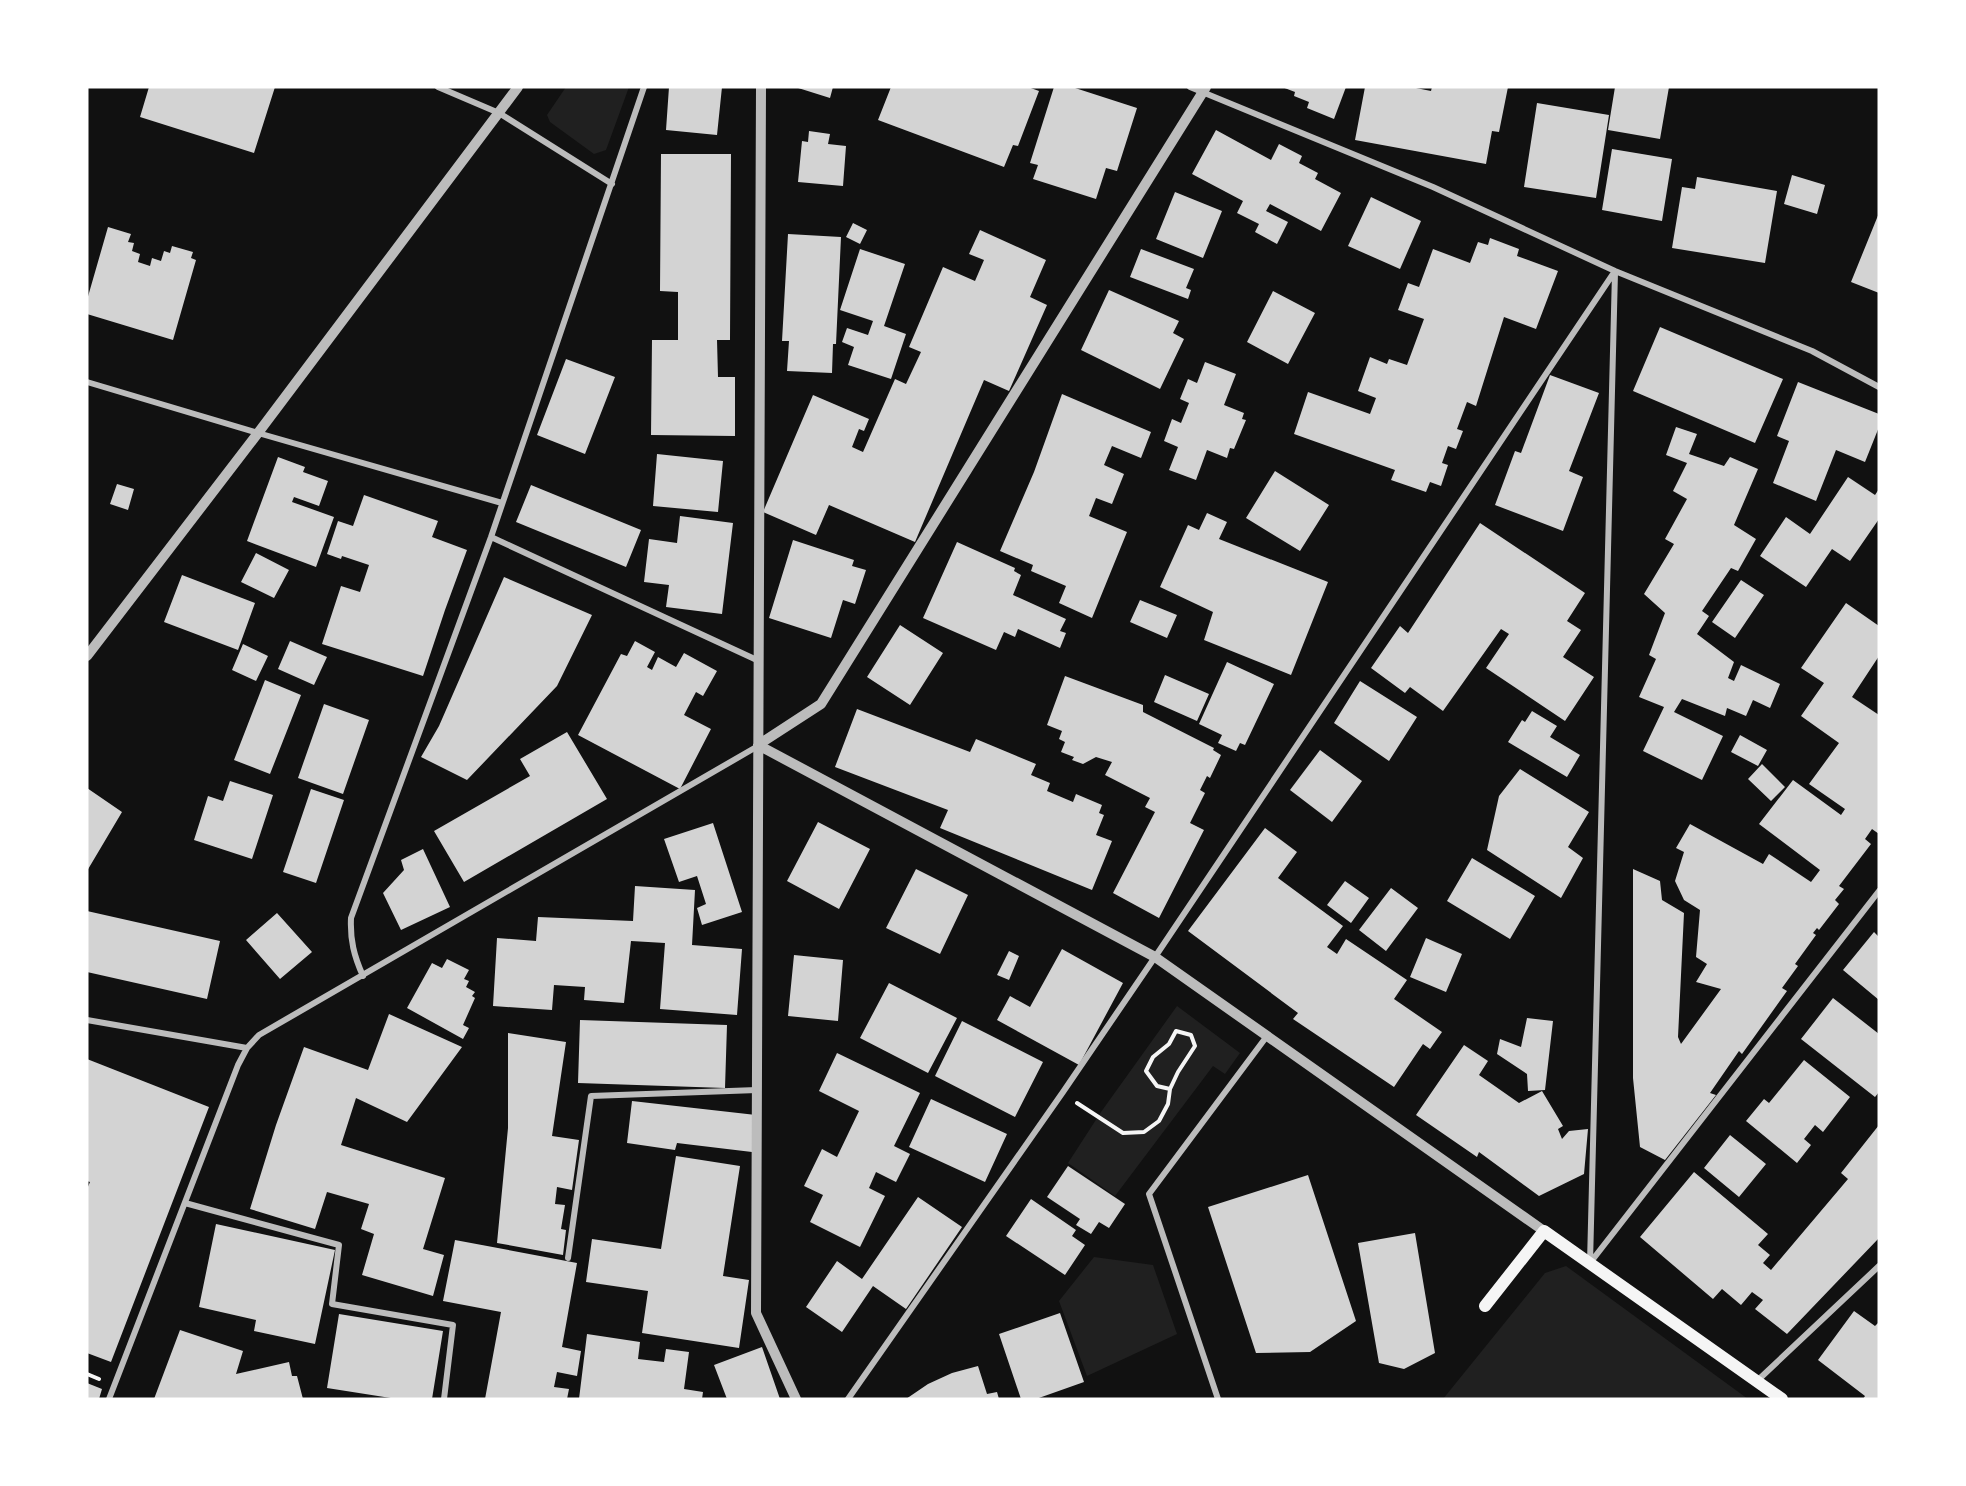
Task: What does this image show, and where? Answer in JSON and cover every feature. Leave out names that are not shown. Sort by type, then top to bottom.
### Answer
[{"type":"main road","points":[[1485,1306],[1544,1231],[1782,1399]]},
{"type":"street","points":[[438,87],[498,113],[612,184]]},
{"type":"street","points":[[87,656],[518,87]]},
{"type":"street","points":[[363,976],[354,957],[350,939],[351,918],[491,537],[644,87]]},
{"type":"street","points":[[761,87],[756,1313],[796,1399]]},
{"type":"street","points":[[1190,87],[1205,90],[1433,187],[1615,271],[1812,351],[1879,387]]},
{"type":"street","points":[[109,1399],[238,1065],[248,1048],[259,1035],[758,745],[821,704],[1205,90]]},
{"type":"street","points":[[848,1399],[1155,957],[1615,271]]},
{"type":"street","points":[[1590,1264],[1615,271]]},
{"type":"street","points":[[87,382],[501,503]]},
{"type":"street","points":[[491,537],[759,661]]},
{"type":"street","points":[[758,745],[1155,957],[1544,1231]]},
{"type":"street","points":[[1590,1264],[1879,891]]},
{"type":"street","points":[[87,1020],[248,1048]]},
{"type":"street","points":[[1218,1399],[1149,1194],[1267,1036]]},
{"type":"street","points":[[568,1258],[591,1096],[757,1090]]},
{"type":"street","points":[[185,1203],[339,1245],[332,1304],[453,1325],[444,1399]]},
{"type":"street","points":[[1756,1381],[1879,1266]]},
{"type":"path","points":[[1085,1109],[1123,1133],[1144,1132],[1159,1120],[1168,1104],[1170,1089],[1178,1072],[1195,1046],[1191,1035],[1176,1031],[1169,1044],[1153,1057],[1146,1071],[1157,1086],[1170,1089]]},
{"type":"shaded area","points":[[566,87],[629,87],[606,150],[594,154],[550,122],[547,115]]},
{"type":"shaded area","points":[[1177,1006],[1240,1053],[1225,1074],[1213,1066],[1115,1196],[1068,1163],[1101,1112]]},
{"type":"shaded area","points":[[1094,1257],[1153,1265],[1177,1334],[1087,1376],[1059,1301]]},
{"type":"shaded area","points":[[1566,1266],[1748,1399],[1443,1399],[1545,1273]]},
{"type":"building","points":[[149,87],[275,87],[254,153],[140,117]]},
{"type":"building","points":[[669,87],[722,87],[717,135],[666,130]]},
{"type":"building","points":[[795,87],[833,87],[830,98]]},
{"type":"building","points":[[891,87],[1028,87],[1039,91],[1018,146],[1013,145],[1004,167],[878,120]]},
{"type":"building","points":[[1054,87],[1072,87],[1137,108],[1117,171],[1106,168],[1096,199],[1033,179],[1038,165],[1030,163]]},
{"type":"building","points":[[1282,87],[1346,87],[1334,119],[1307,108],[1309,102],[1294,96],[1295,92]]},
{"type":"building","points":[[1365,87],[1411,87],[1431,91],[1432,87],[1508,87],[1499,132],[1492,131],[1486,164],[1355,140]]},
{"type":"building","points":[[1615,87],[1669,87],[1660,139],[1608,130]]},
{"type":"building","points":[[1537,103],[1609,115],[1596,198],[1524,187]]},
{"type":"building","points":[[1216,130],[1271,160],[1279,144],[1302,156],[1299,163],[1318,173],[1315,179],[1341,193],[1321,231],[1270,204],[1266,211],[1288,222],[1277,244],[1255,232],[1259,224],[1237,213],[1243,201],[1192,174]]},
{"type":"building","points":[[809,131],[830,134],[828,144],[846,146],[843,186],[798,182],[802,141],[808,142]]},
{"type":"building","points":[[1612,149],[1672,159],[1662,221],[1602,210]]},
{"type":"building","points":[[661,154],[731,154],[730,340],[717,340],[718,377],[735,377],[735,436],[651,435],[652,340],[678,340],[678,292],[660,291]]},
{"type":"building","points":[[1792,175],[1825,185],[1817,214],[1784,204]]},
{"type":"building","points":[[1697,177],[1777,191],[1765,263],[1672,248],[1682,187],[1695,189]]},
{"type":"building","points":[[1175,192],[1222,211],[1203,258],[1156,239]]},
{"type":"building","points":[[1371,197],[1421,221],[1400,269],[1348,246]]},
{"type":"building","points":[[1879,213],[1879,293],[1851,282]]},
{"type":"building","points":[[853,223],[867,230],[860,244],[846,237]]},
{"type":"building","points":[[108,227],[131,234],[128,242],[134,243],[132,251],[140,254],[138,262],[150,266],[152,258],[161,261],[164,251],[170,253],[172,246],[193,252],[191,258],[196,260],[173,340],[87,314],[87,300]]},
{"type":"building","points":[[980,230],[1046,260],[1030,297],[1047,305],[1009,391],[984,380],[915,542],[829,505],[816,535],[763,512],[813,395],[869,419],[864,431],[859,429],[852,447],[863,452],[895,379],[906,384],[921,352],[909,347],[943,267],[975,281],[984,260],[969,254]]},
{"type":"building","points":[[788,234],[841,237],[836,344],[833,344],[832,373],[787,371],[789,341],[782,341]]},
{"type":"building","points":[[1490,238],[1519,249],[1517,256],[1558,271],[1536,329],[1504,317],[1476,406],[1467,402],[1457,429],[1463,431],[1456,449],[1448,446],[1442,463],[1448,465],[1441,486],[1430,482],[1426,492],[1391,480],[1395,470],[1294,434],[1308,392],[1370,414],[1376,398],[1358,391],[1370,357],[1387,364],[1389,359],[1407,365],[1424,319],[1398,310],[1408,283],[1419,287],[1433,249],[1470,263],[1478,242],[1488,245]]},
{"type":"building","points":[[860,249],[905,264],[884,326],[906,334],[891,379],[848,365],[854,347],[842,342],[847,328],[868,335],[873,321],[840,310]]},
{"type":"building","points":[[1141,249],[1194,269],[1186,288],[1191,290],[1188,299],[1130,277]]},
{"type":"building","points":[[1109,290],[1179,321],[1173,333],[1184,339],[1160,389],[1081,350]]},
{"type":"building","points":[[1273,291],[1315,313],[1288,364],[1247,342]]},
{"type":"building","points":[[1660,327],[1783,379],[1755,443],[1633,391]]},
{"type":"building","points":[[566,359],[615,377],[585,454],[537,435]]},
{"type":"building","points":[[1205,362],[1236,374],[1224,405],[1244,413],[1242,419],[1246,420],[1234,449],[1230,448],[1227,458],[1207,450],[1196,480],[1169,470],[1178,447],[1164,441],[1172,419],[1181,423],[1189,403],[1180,399],[1188,379],[1197,383]]},
{"type":"building","points":[[1550,375],[1599,393],[1569,471],[1583,477],[1563,531],[1495,505],[1515,451],[1521,453]]},
{"type":"building","points":[[1798,382],[1879,414],[1879,427],[1865,462],[1836,450],[1816,501],[1773,483],[1789,441],[1777,436]]},
{"type":"building","points":[[1062,394],[1151,432],[1141,458],[1112,446],[1104,465],[1124,474],[1112,504],[1096,498],[1089,516],[1127,532],[1092,618],[1059,603],[1066,586],[1031,571],[1033,565],[1000,551],[1034,472]]},
{"type":"building","points":[[1676,427],[1697,434],[1689,454],[1724,466],[1730,457],[1758,469],[1734,525],[1756,539],[1738,571],[1731,568],[1702,611],[1709,616],[1697,634],[1734,662],[1728,678],[1734,681],[1741,665],[1780,684],[1770,708],[1753,700],[1746,716],[1727,708],[1725,716],[1682,699],[1674,712],[1723,736],[1702,780],[1643,751],[1664,707],[1639,697],[1656,659],[1649,655],[1665,613],[1644,594],[1674,544],[1665,539],[1687,499],[1673,491],[1687,463],[1666,455]]},
{"type":"building","points":[[657,454],[723,461],[718,512],[653,506]]},
{"type":"building","points":[[278,457],[305,467],[303,472],[328,481],[319,506],[294,497],[292,502],[334,517],[316,567],[247,541]]},
{"type":"building","points":[[1275,471],[1329,505],[1300,551],[1246,518]]},
{"type":"building","points":[[1848,477],[1875,495],[1879,489],[1879,519],[1850,561],[1832,549],[1806,587],[1760,556],[1786,517],[1810,534]]},
{"type":"building","points":[[117,484],[134,489],[128,510],[110,504]]},
{"type":"building","points":[[531,485],[641,530],[626,567],[516,522]]},
{"type":"building","points":[[364,495],[438,521],[432,537],[467,550],[423,676],[322,644],[341,586],[360,592],[369,565],[342,556],[341,559],[327,554],[338,521],[353,526]]},
{"type":"building","points":[[1207,513],[1227,522],[1219,539],[1328,582],[1291,675],[1204,640],[1213,612],[1160,587],[1188,525],[1199,530]]},
{"type":"building","points":[[680,516],[733,523],[722,614],[666,607],[669,585],[644,582],[649,539],[677,543]]},
{"type":"building","points":[[1480,523],[1585,593],[1567,621],[1581,630],[1563,657],[1594,677],[1565,721],[1486,668],[1509,634],[1501,629],[1443,711],[1410,687],[1405,693],[1371,668],[1400,626],[1408,633]]},
{"type":"building","points":[[793,540],[854,560],[852,566],[866,570],[855,604],[843,600],[831,638],[769,618]]},
{"type":"building","points":[[957,542],[1015,568],[1014,571],[1021,575],[1013,595],[1066,619],[1060,631],[1066,633],[1060,648],[1018,629],[1015,637],[1004,632],[996,650],[923,618]]},
{"type":"building","points":[[256,553],[289,570],[274,598],[241,582]]},
{"type":"building","points":[[182,575],[255,603],[238,650],[164,622]]},
{"type":"building","points":[[504,577],[592,615],[557,686],[467,780],[421,757],[439,726]]},
{"type":"building","points":[[1741,580],[1764,595],[1735,638],[1712,622]]},
{"type":"building","points":[[1140,600],[1177,615],[1167,638],[1130,622]]},
{"type":"building","points":[[1846,603],[1879,626],[1879,656],[1852,697],[1879,715],[1879,834],[1872,829],[1865,839],[1871,844],[1839,886],[1844,889],[1835,900],[1839,904],[1819,930],[1817,928],[1813,933],[1816,935],[1795,964],[1798,966],[1782,988],[1787,991],[1742,1054],[1739,1051],[1710,1093],[1716,1095],[1665,1160],[1640,1147],[1633,1078],[1633,869],[1660,881],[1662,900],[1684,913],[1678,1037],[1681,1044],[1721,989],[1696,982],[1707,964],[1696,957],[1700,910],[1684,900],[1675,881],[1684,852],[1676,848],[1690,824],[1763,864],[1769,854],[1811,882],[1820,870],[1759,824],[1793,780],[1841,815],[1845,809],[1809,784],[1839,743],[1801,716],[1824,683],[1801,668]]},
{"type":"building","points":[[900,625],[943,653],[910,705],[867,677]]},
{"type":"building","points":[[290,641],[327,657],[314,685],[278,669]]},
{"type":"building","points":[[635,641],[655,652],[647,667],[652,670],[658,657],[676,667],[684,653],[717,671],[703,696],[696,692],[684,715],[711,729],[680,789],[578,735],[621,654],[627,656]]},
{"type":"building","points":[[243,644],[268,656],[256,681],[232,670]]},
{"type":"building","points":[[1227,662],[1274,684],[1245,745],[1240,743],[1236,751],[1218,743],[1222,735],[1199,724]]},
{"type":"building","points":[[1165,675],[1209,694],[1197,721],[1154,702]]},
{"type":"building","points":[[1065,676],[1143,705],[1143,712],[1214,748],[1213,750],[1221,755],[1210,778],[1207,776],[1200,790],[1205,793],[1190,823],[1204,830],[1159,918],[1113,893],[1155,812],[1145,807],[1150,798],[1105,775],[1112,762],[1096,757],[1083,764],[1072,760],[1074,757],[1061,752],[1065,742],[1059,739],[1062,731],[1047,725]]},
{"type":"building","points":[[265,680],[301,695],[270,774],[234,760]]},
{"type":"building","points":[[1360,681],[1417,717],[1389,761],[1334,723]]},
{"type":"building","points":[[324,704],[369,720],[343,794],[298,778]]},
{"type":"building","points":[[857,709],[970,752],[976,739],[1036,764],[1031,775],[1050,783],[1047,791],[1073,802],[1076,794],[1102,805],[1099,813],[1104,815],[1096,835],[1112,841],[1092,890],[940,828],[948,810],[835,767]]},
{"type":"building","points":[[1532,711],[1557,726],[1550,737],[1580,755],[1567,777],[1508,742],[1522,720],[1525,722]]},
{"type":"building","points":[[567,732],[607,799],[464,882],[434,831],[530,776],[520,759]]},
{"type":"building","points":[[1740,735],[1767,750],[1758,766],[1731,752]]},
{"type":"building","points":[[1320,750],[1362,781],[1332,822],[1290,790]]},
{"type":"building","points":[[1762,764],[1785,787],[1771,801],[1748,779]]},
{"type":"building","points":[[1520,769],[1589,812],[1568,847],[1583,858],[1561,898],[1487,850],[1499,796]]},
{"type":"building","points":[[230,781],[273,795],[252,859],[194,840],[208,796],[223,801]]},
{"type":"building","points":[[87,788],[122,812],[87,871]]},
{"type":"building","points":[[311,789],[344,800],[316,883],[283,872]]},
{"type":"building","points":[[818,822],[870,849],[839,909],[787,881]]},
{"type":"building","points":[[713,823],[742,912],[702,925],[697,908],[706,904],[697,876],[679,882],[664,839]]},
{"type":"building","points":[[1265,828],[1297,852],[1278,878],[1343,926],[1327,947],[1337,954],[1346,939],[1407,980],[1394,999],[1442,1032],[1430,1049],[1423,1044],[1394,1087],[1293,1019],[1298,1013],[1188,931]]},
{"type":"building","points":[[423,849],[450,907],[401,930],[383,893],[404,870],[401,860]]},
{"type":"building","points":[[1472,858],[1535,896],[1510,939],[1447,901]]},
{"type":"building","points":[[916,869],[968,895],[940,954],[886,928]]},
{"type":"building","points":[[1345,881],[1369,898],[1351,923],[1327,905]]},
{"type":"building","points":[[635,886],[695,890],[692,945],[742,949],[737,1015],[660,1009],[665,943],[631,941],[624,1003],[584,1000],[585,987],[554,985],[552,1010],[493,1006],[497,938],[536,941],[538,917],[633,921]]},
{"type":"building","points":[[1391,888],[1418,908],[1386,951],[1359,930]]},
{"type":"building","points":[[87,911],[220,941],[207,999],[87,972]]},
{"type":"building","points":[[277,913],[312,952],[280,979],[246,940]]},
{"type":"building","points":[[1874,932],[1879,937],[1879,1000],[1843,970]]},
{"type":"building","points":[[1426,938],[1462,954],[1446,992],[1410,977]]},
{"type":"building","points":[[1062,949],[1123,983],[1079,1065],[997,1020],[1010,996],[1030,1007]]},
{"type":"building","points":[[1009,951],[1019,956],[1009,980],[997,975]]},
{"type":"building","points":[[794,955],[843,960],[838,1021],[788,1016]]},
{"type":"building","points":[[447,959],[469,970],[464,979],[469,981],[466,987],[475,992],[472,996],[475,998],[463,1025],[469,1028],[463,1039],[407,1008],[432,963],[442,968]]},
{"type":"building","points":[[889,983],[957,1018],[928,1073],[860,1038]]},
{"type":"building","points":[[1833,998],[1879,1034],[1879,1092],[1875,1097],[1801,1039]]},
{"type":"building","points":[[389,1014],[462,1047],[407,1122],[356,1098],[341,1145],[445,1178],[423,1249],[444,1255],[433,1296],[362,1275],[374,1234],[361,1229],[369,1204],[327,1192],[315,1229],[250,1209],[276,1125],[304,1047],[368,1070]]},
{"type":"building","points":[[1527,1018],[1553,1021],[1545,1090],[1528,1091],[1527,1074],[1497,1054],[1500,1039],[1521,1047]]},
{"type":"building","points":[[580,1020],[727,1025],[725,1088],[578,1083]]},
{"type":"building","points":[[962,1021],[1043,1062],[1015,1117],[935,1076]]},
{"type":"building","points":[[508,1033],[566,1042],[552,1136],[579,1140],[572,1190],[557,1187],[555,1204],[565,1205],[561,1229],[566,1230],[563,1255],[497,1243],[508,1128]]},
{"type":"building","points":[[1464,1045],[1488,1061],[1479,1075],[1519,1103],[1542,1091],[1563,1126],[1558,1129],[1562,1139],[1569,1131],[1588,1129],[1584,1174],[1539,1196],[1479,1152],[1477,1157],[1416,1115]]},
{"type":"building","points":[[837,1053],[920,1093],[894,1146],[910,1154],[896,1182],[876,1172],[869,1188],[885,1196],[860,1247],[810,1222],[823,1195],[804,1186],[822,1149],[837,1157],[859,1111],[819,1091]]},
{"type":"building","points":[[87,1059],[209,1107],[111,1362],[87,1353],[87,1189],[90,1182],[87,1181]]},
{"type":"building","points":[[1804,1060],[1850,1097],[1823,1132],[1815,1125],[1804,1139],[1811,1145],[1797,1163],[1746,1121],[1764,1099],[1769,1103]]},
{"type":"building","points":[[931,1099],[1007,1134],[985,1182],[909,1147]]},
{"type":"building","points":[[632,1101],[756,1115],[752,1152],[677,1143],[675,1150],[627,1143]]},
{"type":"building","points":[[1879,1125],[1879,1238],[1787,1334],[1755,1309],[1763,1300],[1752,1292],[1741,1305],[1722,1289],[1713,1299],[1640,1237],[1694,1172],[1768,1234],[1758,1245],[1770,1255],[1763,1263],[1771,1270],[1848,1179],[1841,1173]]},
{"type":"building","points":[[1730,1135],[1766,1164],[1739,1197],[1704,1168]]},
{"type":"building","points":[[676,1156],[740,1166],[723,1276],[749,1280],[739,1348],[642,1333],[648,1291],[586,1282],[592,1239],[661,1249]]},
{"type":"building","points":[[1068,1166],[1125,1204],[1109,1228],[1099,1222],[1091,1234],[1076,1225],[1080,1219],[1047,1197]]},
{"type":"building","points":[[1308,1175],[1356,1321],[1310,1352],[1256,1353],[1208,1207]]},
{"type":"building","points":[[918,1197],[962,1227],[906,1309],[873,1286],[842,1332],[806,1307],[837,1261],[862,1279]]},
{"type":"building","points":[[1031,1199],[1076,1230],[1072,1236],[1085,1245],[1065,1275],[1006,1236]]},
{"type":"building","points":[[216,1224],[335,1250],[315,1344],[254,1331],[256,1320],[199,1307]]},
{"type":"building","points":[[1415,1233],[1435,1353],[1404,1369],[1379,1363],[1358,1243]]},
{"type":"building","points":[[455,1240],[577,1263],[562,1347],[581,1351],[577,1376],[557,1372],[554,1387],[569,1389],[567,1399],[485,1399],[501,1312],[443,1301]]},
{"type":"building","points":[[1854,1311],[1875,1326],[1879,1322],[1879,1399],[1863,1399],[1865,1396],[1818,1360]]},
{"type":"building","points":[[1060,1313],[1084,1382],[1036,1399],[1021,1399],[999,1334]]},
{"type":"building","points":[[339,1314],[443,1331],[432,1399],[397,1399],[327,1388]]},
{"type":"building","points":[[180,1330],[243,1351],[236,1374],[289,1362],[292,1376],[297,1376],[303,1399],[154,1399]]},
{"type":"building","points":[[587,1334],[640,1342],[638,1359],[664,1362],[666,1349],[689,1352],[684,1389],[703,1392],[702,1399],[579,1399]]},
{"type":"building","points":[[762,1347],[780,1399],[727,1399],[714,1365]]},
{"type":"building","points":[[978,1366],[987,1394],[997,1392],[999,1399],[906,1399],[928,1384],[952,1373]]},
{"type":"building","points":[[87,1383],[102,1389],[99,1399],[87,1399]]}]
